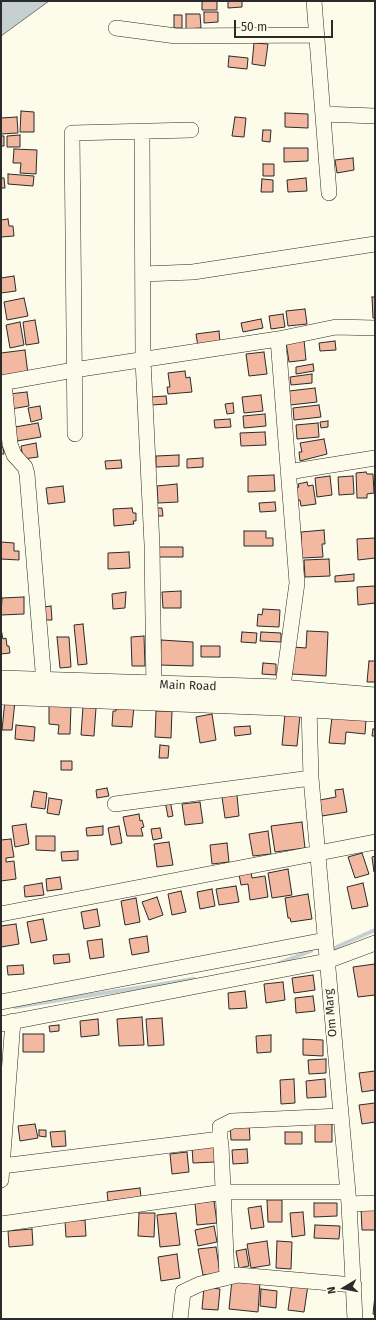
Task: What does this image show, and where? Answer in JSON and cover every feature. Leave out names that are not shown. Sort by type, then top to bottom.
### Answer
[{"type":"main road","name":"Main Road","points":[[1,680],[154,693],[281,698],[375,697]]},
{"type":"main road","name":"Main Road","points":[[1,695],[154,693]]},
{"type":"main road","name":"Main Road","points":[[281,698],[309,707],[375,712]]},
{"type":"street","points":[[314,1],[330,193]]},
{"type":"street","points":[[116,28],[176,36],[317,35]]},
{"type":"street","points":[[324,114],[375,116]]},
{"type":"street","points":[[75,434],[72,133],[191,130]]},
{"type":"street","points":[[142,131],[144,360],[152,545],[154,693]]},
{"type":"street","points":[[143,274],[193,272],[375,244]]},
{"type":"street","points":[[44,683],[27,474],[25,467],[14,455],[10,444],[3,383],[74,370],[278,339],[336,327],[375,328]]},
{"type":"street","points":[[278,339],[297,583],[281,698]]},
{"type":"street","points":[[288,472],[375,458]]},
{"type":"street","name":"Om Marg","points":[[309,707],[311,778],[348,1198],[356,1319]]},
{"type":"street","points":[[115,804],[311,778]]},
{"type":"street","points":[[1,914],[375,842]]},
{"type":"street","points":[[1,1002],[325,940]]},
{"type":"street","points":[[220,1139],[2,1173],[7,1023],[326,961],[375,943]]},
{"type":"street","points":[[227,1277],[220,1127],[232,1121],[340,1116]]},
{"type":"street","points":[[1,1224],[224,1192],[348,1198],[375,1203]]},
{"type":"street","points":[[180,1319],[183,1292],[200,1284],[227,1277],[238,1275],[354,1285]]},
{"type":"shaded area","points":[[1,1],[49,1],[1,36]]},
{"type":"building","points":[[202,1],[217,1],[217,10],[202,10]]},
{"type":"building","points":[[228,1],[242,1],[242,7],[228,8]]},
{"type":"building","points":[[204,12],[218,12],[218,22],[204,23]]},
{"type":"building","points":[[186,14],[200,14],[201,28],[186,29]]},
{"type":"building","points":[[174,15],[182,15],[182,28],[174,28]]},
{"type":"building","points":[[254,43],[268,44],[265,66],[252,64]]},
{"type":"building","points":[[229,56],[248,58],[247,69],[228,67]]},
{"type":"building","points":[[21,111],[34,112],[34,132],[20,132]]},
{"type":"building","points":[[285,113],[308,114],[308,128],[285,127]]},
{"type":"building","points":[[17,117],[18,133],[1,134],[1,118]]},
{"type":"building","points":[[235,117],[246,118],[244,137],[232,136]]},
{"type":"building","points":[[263,130],[271,130],[270,142],[262,141]]},
{"type":"building","points":[[20,135],[20,147],[7,147],[7,136]]},
{"type":"building","points":[[1,136],[4,136],[4,146],[1,146]]},
{"type":"building","points":[[284,148],[308,148],[308,161],[284,162]]},
{"type":"building","points":[[14,149],[37,150],[36,174],[20,173],[21,163],[13,163]]},
{"type":"building","points":[[353,158],[354,170],[337,173],[335,160]]},
{"type":"building","points":[[263,164],[274,164],[274,176],[263,176]]},
{"type":"building","points":[[8,174],[34,176],[33,186],[8,184]]},
{"type":"building","points":[[1,178],[4,178],[5,188],[1,188]]},
{"type":"building","points":[[306,178],[307,191],[288,192],[287,180]]},
{"type":"building","points":[[262,179],[273,180],[273,192],[261,192]]},
{"type":"building","points":[[8,219],[9,226],[13,226],[14,236],[1,237],[1,220]]},
{"type":"building","points":[[14,276],[16,291],[1,293],[1,278]]},
{"type":"building","points":[[372,297],[375,297],[375,318],[373,318]]},
{"type":"building","points":[[24,298],[28,316],[7,320],[4,302]]},
{"type":"building","points":[[305,309],[307,324],[288,326],[286,311]]},
{"type":"building","points":[[283,314],[285,327],[271,329],[269,316]]},
{"type":"building","points":[[261,319],[263,328],[243,332],[241,323]]},
{"type":"building","points":[[35,320],[39,343],[26,345],[23,322]]},
{"type":"building","points":[[20,322],[24,345],[10,348],[6,325]]},
{"type":"building","points":[[219,331],[220,343],[198,347],[196,334]]},
{"type":"building","points":[[304,340],[306,360],[289,362],[286,342]]},
{"type":"building","points":[[335,341],[336,350],[320,351],[319,343]]},
{"type":"building","points":[[25,350],[28,374],[1,377],[1,353]]},
{"type":"building","points":[[264,352],[267,374],[249,376],[246,354]]},
{"type":"building","points":[[313,364],[314,371],[296,374],[296,367]]},
{"type":"building","points":[[185,371],[186,378],[190,377],[192,392],[168,394],[167,387],[170,387],[168,373]]},
{"type":"building","points":[[312,374],[312,383],[291,385],[290,377]]},
{"type":"building","points":[[315,388],[317,402],[290,405],[289,391]]},
{"type":"building","points":[[27,392],[29,406],[11,409],[9,394]]},
{"type":"building","points":[[261,395],[263,411],[244,413],[242,397]]},
{"type":"building","points":[[166,396],[167,404],[151,405],[150,397]]},
{"type":"building","points":[[233,403],[234,413],[227,414],[225,404]]},
{"type":"building","points":[[319,405],[321,417],[294,420],[293,408]]},
{"type":"building","points":[[40,406],[42,419],[31,422],[28,408]]},
{"type":"building","points":[[265,414],[266,426],[244,428],[243,416]]},
{"type":"building","points":[[230,419],[231,427],[215,428],[214,420]]},
{"type":"building","points":[[328,421],[328,427],[321,428],[320,422]]},
{"type":"building","points":[[38,423],[41,437],[17,441],[15,427]]},
{"type":"building","points":[[318,423],[319,437],[297,439],[296,425]]},
{"type":"building","points":[[265,432],[266,445],[241,446],[240,433]]},
{"type":"building","points":[[324,439],[327,454],[300,461],[299,452],[302,452],[300,443]]},
{"type":"building","points":[[36,443],[38,457],[23,459],[21,446]]},
{"type":"building","points":[[1,447],[3,447],[4,454],[1,454]]},
{"type":"building","points":[[179,455],[179,466],[156,467],[156,456]]},
{"type":"building","points":[[203,458],[203,467],[187,468],[187,459]]},
{"type":"building","points":[[121,460],[122,468],[106,469],[105,461]]},
{"type":"building","points":[[366,472],[367,474],[373,474],[374,493],[367,494],[367,498],[357,498],[356,473]]},
{"type":"building","points":[[274,475],[275,491],[248,492],[248,476]]},
{"type":"building","points":[[330,476],[332,495],[317,497],[315,478]]},
{"type":"building","points":[[353,476],[354,494],[339,495],[338,477]]},
{"type":"building","points":[[307,482],[308,486],[313,485],[316,504],[301,506],[300,500],[294,501],[292,488],[299,487],[298,484]]},
{"type":"building","points":[[177,484],[178,502],[158,503],[157,486]]},
{"type":"building","points":[[63,486],[65,502],[48,504],[46,488]]},
{"type":"building","points":[[275,502],[276,511],[260,512],[259,503]]},
{"type":"building","points":[[132,508],[133,513],[136,513],[136,521],[133,521],[134,524],[114,526],[113,509]]},
{"type":"building","points":[[156,508],[162,508],[163,516],[156,516]]},
{"type":"building","points":[[324,530],[325,544],[322,544],[323,557],[302,558],[301,532]]},
{"type":"building","points":[[244,531],[266,531],[266,538],[273,538],[273,546],[244,546]]},
{"type":"building","points":[[375,538],[375,558],[358,560],[357,539]]},
{"type":"building","points":[[1,542],[14,543],[14,551],[19,551],[19,560],[1,559]]},
{"type":"building","points":[[158,547],[183,547],[183,557],[159,557]]},
{"type":"building","points":[[129,552],[130,568],[108,569],[108,553]]},
{"type":"building","points":[[329,559],[330,576],[305,577],[304,560]]},
{"type":"building","points":[[354,574],[354,581],[335,582],[335,576]]},
{"type":"building","points":[[375,586],[375,603],[358,605],[357,587]]},
{"type":"building","points":[[181,591],[181,608],[163,608],[162,592]]},
{"type":"building","points":[[126,592],[125,608],[113,609],[112,594]]},
{"type":"building","points":[[24,597],[24,614],[1,615],[2,598]]},
{"type":"building","points":[[51,606],[52,620],[45,620],[44,607]]},
{"type":"building","points":[[263,609],[280,610],[279,627],[257,626],[258,614],[262,615]]},
{"type":"building","points":[[83,624],[87,664],[78,665],[74,625]]},
{"type":"building","points":[[1,629],[3,639],[6,638],[10,653],[1,654]]},
{"type":"building","points":[[307,631],[328,632],[326,676],[292,674],[293,647],[306,648]]},
{"type":"building","points":[[242,632],[257,633],[256,643],[241,642]]},
{"type":"building","points":[[261,632],[281,633],[281,642],[260,641]]},
{"type":"building","points":[[144,636],[145,666],[132,666],[131,637]]},
{"type":"building","points":[[57,637],[69,637],[71,667],[60,668]]},
{"type":"building","points":[[161,640],[193,642],[193,666],[160,665]]},
{"type":"building","points":[[201,646],[220,646],[220,657],[201,657]]},
{"type":"building","points":[[369,661],[375,661],[375,682],[367,682]]},
{"type":"building","points":[[263,663],[276,664],[276,675],[262,674]]},
{"type":"building","points":[[5,700],[15,701],[12,730],[2,730]]},
{"type":"building","points":[[49,705],[71,706],[70,734],[58,734],[59,725],[49,724]]},
{"type":"building","points":[[116,705],[134,706],[132,727],[112,726],[113,711],[116,711]]},
{"type":"building","points":[[83,707],[96,708],[94,736],[81,735]]},
{"type":"building","points":[[156,711],[172,711],[171,738],[155,737]]},
{"type":"building","points":[[212,714],[216,740],[200,743],[196,717]]},
{"type":"building","points":[[285,714],[300,715],[297,746],[282,745]]},
{"type":"building","points":[[332,717],[366,720],[365,734],[346,732],[345,744],[329,743]]},
{"type":"building","points":[[16,725],[35,727],[34,741],[15,739]]},
{"type":"building","points":[[250,726],[251,734],[235,736],[234,727]]},
{"type":"building","points":[[373,729],[375,729],[375,736],[372,736]]},
{"type":"building","points":[[160,745],[169,746],[168,758],[159,758]]},
{"type":"building","points":[[61,761],[72,761],[72,770],[61,770]]},
{"type":"building","points":[[107,788],[109,796],[97,798],[96,790]]},
{"type":"building","points":[[343,789],[347,812],[322,816],[320,800],[336,797],[335,790]]},
{"type":"building","points":[[34,791],[47,793],[45,809],[31,807]]},
{"type":"building","points":[[237,795],[239,816],[225,818],[222,797]]},
{"type":"building","points":[[49,798],[62,800],[59,815],[47,813]]},
{"type":"building","points":[[170,800],[173,816],[168,817],[165,801]]},
{"type":"building","points":[[200,802],[203,823],[185,825],[182,804]]},
{"type":"building","points":[[139,814],[140,821],[142,820],[144,827],[141,828],[143,836],[127,836],[123,817]]},
{"type":"building","points":[[302,822],[305,848],[275,852],[271,826]]},
{"type":"building","points":[[26,824],[29,844],[15,847],[12,826]]},
{"type":"building","points":[[103,826],[103,835],[87,836],[86,828]]},
{"type":"building","points":[[119,826],[122,843],[111,845],[108,828]]},
{"type":"building","points":[[160,828],[162,838],[153,840],[151,829]]},
{"type":"building","points":[[268,831],[271,854],[253,856],[249,834]]},
{"type":"building","points":[[36,836],[55,836],[55,851],[36,850]]},
{"type":"building","points":[[11,839],[14,857],[6,858],[6,862],[14,861],[16,879],[1,881],[1,840]]},
{"type":"building","points":[[169,842],[173,865],[157,867],[154,844]]},
{"type":"building","points":[[227,843],[229,862],[212,864],[210,845]]},
{"type":"building","points":[[78,851],[78,860],[62,861],[61,852]]},
{"type":"building","points":[[362,853],[369,874],[355,878],[348,857]]},
{"type":"building","points":[[375,856],[375,871],[374,872],[372,857]]},
{"type":"building","points":[[288,869],[292,895],[272,898],[268,873]]},
{"type":"building","points":[[251,872],[252,878],[265,876],[268,897],[250,900],[248,884],[241,885],[239,874]]},
{"type":"building","points":[[60,877],[62,889],[47,891],[46,879]]},
{"type":"building","points":[[42,883],[44,895],[25,897],[24,886]]},
{"type":"building","points":[[363,883],[368,906],[352,909],[347,887]]},
{"type":"building","points":[[236,886],[239,902],[219,905],[216,889]]},
{"type":"building","points":[[212,889],[215,906],[200,909],[197,892]]},
{"type":"building","points":[[181,891],[186,912],[172,915],[168,894]]},
{"type":"building","points":[[308,894],[312,919],[291,922],[290,918],[288,918],[285,898]]},
{"type":"building","points":[[157,897],[163,915],[149,920],[142,902]]},
{"type":"building","points":[[136,898],[140,922],[125,925],[121,901]]},
{"type":"building","points":[[97,909],[100,926],[84,929],[81,912]]},
{"type":"building","points":[[43,919],[47,940],[31,943],[27,922]]},
{"type":"building","points":[[16,924],[19,944],[1,947],[1,926]]},
{"type":"building","points":[[147,936],[149,952],[132,955],[129,939]]},
{"type":"building","points":[[102,939],[104,957],[90,959],[87,941]]},
{"type":"building","points":[[69,954],[70,962],[54,964],[53,955]]},
{"type":"building","points":[[375,964],[375,995],[358,997],[353,967]]},
{"type":"building","points":[[23,965],[24,974],[8,975],[7,966]]},
{"type":"building","points":[[313,975],[315,990],[294,993],[292,978]]},
{"type":"building","points":[[283,982],[285,1000],[266,1003],[264,984]]},
{"type":"building","points":[[245,991],[247,1008],[229,1009],[228,993]]},
{"type":"building","points":[[313,996],[315,1011],[296,1013],[295,998]]},
{"type":"building","points":[[142,1017],[144,1045],[119,1046],[117,1019]]},
{"type":"building","points":[[162,1018],[164,1045],[148,1046],[146,1019]]},
{"type":"building","points":[[98,1019],[99,1035],[81,1037],[80,1021]]},
{"type":"building","points":[[59,1025],[59,1031],[50,1032],[49,1026]]},
{"type":"building","points":[[23,1034],[44,1034],[44,1052],[23,1052]]},
{"type":"building","points":[[271,1035],[271,1052],[257,1053],[256,1036]]},
{"type":"building","points":[[303,1039],[323,1040],[323,1056],[303,1055]]},
{"type":"building","points":[[326,1059],[326,1073],[309,1074],[308,1060]]},
{"type":"building","points":[[375,1071],[375,1090],[362,1092],[359,1073]]},
{"type":"building","points":[[294,1079],[295,1103],[281,1104],[280,1080]]},
{"type":"building","points":[[325,1079],[326,1097],[307,1098],[306,1081]]},
{"type":"building","points":[[375,1103],[375,1122],[362,1124],[359,1105]]},
{"type":"building","points":[[315,1122],[332,1122],[332,1142],[315,1142]]},
{"type":"building","points":[[230,1123],[249,1123],[250,1140],[231,1140]]},
{"type":"building","points":[[35,1124],[38,1138],[20,1141],[18,1126]]},
{"type":"building","points":[[39,1130],[46,1130],[46,1137],[39,1136]]},
{"type":"building","points":[[65,1131],[66,1146],[52,1147],[50,1132]]},
{"type":"building","points":[[285,1132],[302,1132],[302,1144],[285,1144]]},
{"type":"building","points":[[214,1145],[215,1162],[193,1163],[192,1147]]},
{"type":"building","points":[[247,1149],[248,1163],[233,1164],[232,1150]]},
{"type":"building","points":[[187,1152],[189,1172],[172,1174],[170,1154]]},
{"type":"building","points":[[140,1188],[141,1197],[108,1201],[107,1192]]},
{"type":"building","points":[[267,1200],[282,1200],[282,1222],[268,1222]]},
{"type":"building","points":[[214,1201],[217,1223],[197,1225],[195,1203]]},
{"type":"building","points":[[314,1203],[337,1203],[337,1216],[314,1217]]},
{"type":"building","points":[[261,1206],[264,1227],[251,1229],[248,1208]]},
{"type":"building","points":[[361,1208],[375,1208],[375,1230],[362,1230]]},
{"type":"building","points":[[303,1212],[305,1235],[292,1237],[290,1213]]},
{"type":"building","points":[[139,1213],[155,1213],[154,1237],[138,1236]]},
{"type":"building","points":[[176,1213],[180,1245],[160,1247],[157,1215]]},
{"type":"building","points":[[85,1220],[86,1236],[66,1237],[65,1221]]},
{"type":"building","points":[[315,1225],[340,1226],[339,1239],[314,1238]]},
{"type":"building","points":[[214,1226],[217,1242],[198,1246],[195,1230]]},
{"type":"building","points":[[32,1229],[33,1245],[9,1247],[8,1231]]},
{"type":"building","points":[[267,1241],[270,1265],[251,1268],[247,1244]]},
{"type":"building","points":[[277,1241],[292,1242],[291,1269],[276,1268]]},
{"type":"building","points":[[216,1247],[220,1273],[203,1275],[198,1249]]},
{"type":"building","points":[[246,1249],[249,1266],[239,1268],[236,1251]]},
{"type":"building","points":[[177,1254],[180,1278],[161,1281],[158,1257]]},
{"type":"building","points":[[232,1280],[260,1282],[258,1312],[229,1309]]},
{"type":"building","points":[[292,1283],[308,1285],[304,1312],[288,1310]]},
{"type":"building","points":[[204,1287],[220,1289],[218,1310],[202,1309]]},
{"type":"building","points":[[261,1289],[277,1291],[276,1308],[260,1306]]},
{"type":"building","points":[[375,1295],[375,1315],[373,1314]]},
{"type":"waterway","points":[[332,949],[375,930]]},
{"type":"waterway","points":[[279,963],[311,951]]},
{"type":"waterway","points":[[15,1007],[194,979]]}]
